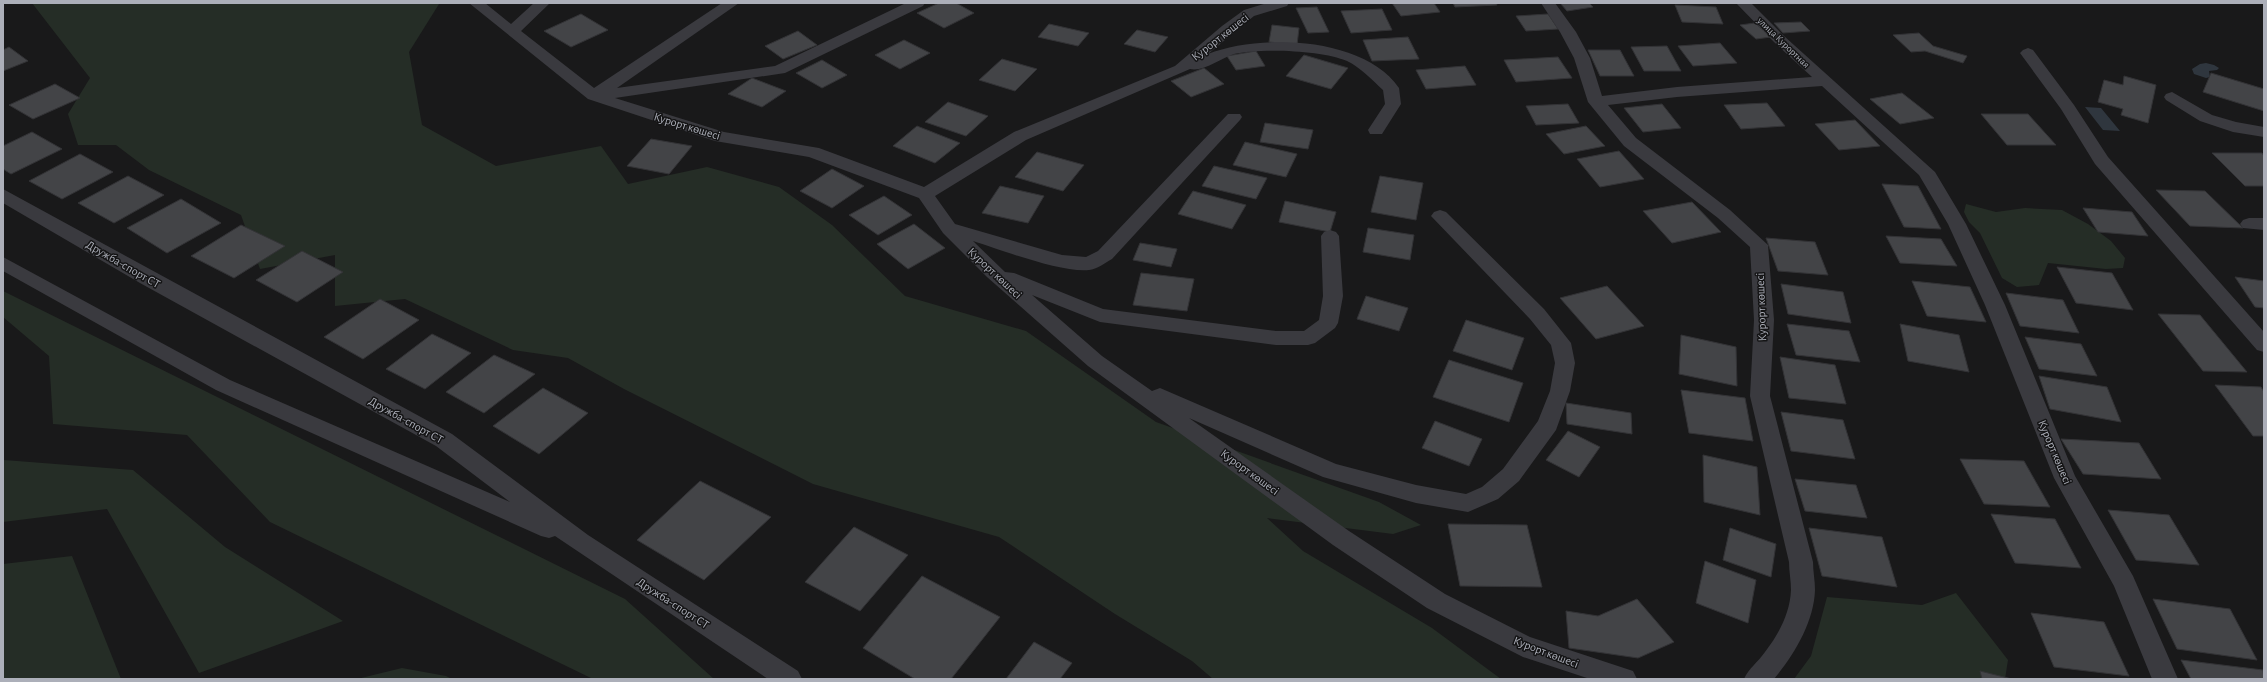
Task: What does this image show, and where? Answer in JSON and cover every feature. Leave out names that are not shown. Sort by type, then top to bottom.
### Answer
[{"type":"street","name":"Курорт көшесі","points":[[476,3],[594,96],[721,137],[813,152],[925,194],[948,229],[994,273],[1096,361],[1341,538],[1436,600],[1523,646],[1624,679]]},
{"type":"street","points":[[512,31],[542,3]]},
{"type":"street","points":[[594,96],[732,3]]},
{"type":"street","points":[[594,96],[779,70],[918,3]]},
{"type":"street","name":"Курорт көшесі","points":[[925,194],[1020,136],[1181,69],[1227,29],[1249,13],[1282,3]]},
{"type":"street","name":"Курорт көшесі","points":[[1548,3],[1568,32],[1582,58],[1596,102],[1630,142],[1724,214],[1759,245],[1764,320],[1760,396],[1800,562],[1803,591],[1793,630],[1769,668],[1757,679]]},
{"type":"street","name":"улица Курортная","points":[[1743,3],[1825,81]]},
{"type":"street","points":[[1181,69],[1228,51],[1248,47],[1289,47],[1323,51],[1352,58],[1370,70],[1390,88],[1393,104],[1376,130]]},
{"type":"street","points":[[2028,53],[2068,108],[2101,160],[2264,345]]},
{"type":"street","name":"Курорт көшесі","points":[[1825,81],[1926,172],[1956,224],[1995,305],[2065,478],[2125,583],[2165,679]]},
{"type":"street","points":[[1596,102],[1677,92],[1825,81]]},
{"type":"street","points":[[2172,97],[2206,118],[2233,127],[2264,132]]},
{"type":"street","points":[[948,229],[1061,261],[1089,264],[1105,255],[1234,117]]},
{"type":"street","name":"Дружба-спорт СТ","points":[[3,195],[147,278],[444,440],[580,542],[789,679]]},
{"type":"street","points":[[1125,381],[1331,471],[1416,494],[1468,503],[1490,493],[1511,475],[1548,424],[1560,391],[1565,363],[1561,343],[1542,320],[1440,216]]},
{"type":"street","points":[[994,273],[1100,315],[1276,338],[1308,338],[1328,323],[1333,296],[1330,236]]},
{"type":"street","points":[[3,263],[224,385],[580,542]]},
{"type":"shaded area","points":[[32,3],[437,3],[439,4],[409,52],[422,125],[496,166],[601,146],[628,184],[707,167],[779,187],[832,225],[905,296],[1026,331],[1156,422],[1379,502],[1421,525],[1393,534],[1267,518],[1303,551],[1432,628],[1501,679],[1213,679],[1192,661],[1115,614],[999,537],[813,484],[624,389],[568,358],[513,350],[405,299],[335,306],[335,255],[260,269],[241,215],[149,170],[116,145],[78,145],[68,114],[90,78]]},
{"type":"shaded area","points":[[2206,63],[2219,68],[2217,70],[2209,71],[2210,77],[2206,78],[2194,74],[2192,69],[2200,64]]},
{"type":"shaded area","points":[[2085,107],[2101,108],[2120,131],[2103,130]]},
{"type":"shaded area","points":[[1966,204],[1996,212],[2025,208],[2062,210],[2088,224],[2111,241],[2125,258],[2123,268],[2106,269],[2048,263],[2039,285],[2017,287],[2002,278],[1980,233],[1969,222],[1964,212]]},
{"type":"shaded area","points":[[3,291],[625,599],[714,679],[593,679],[270,522],[187,435],[53,424],[49,356],[3,317]]},
{"type":"shaded area","points":[[3,457],[4,460],[133,470],[225,547],[343,621],[199,673],[107,509],[3,522]]},
{"type":"shaded area","points":[[72,556],[121,679],[3,679],[3,564]]},
{"type":"shaded area","points":[[1956,593],[2008,660],[2005,679],[1794,679],[1811,656],[1827,597],[1922,605]]},
{"type":"shaded area","points":[[402,668],[446,676],[452,679],[357,679]]},
{"type":"building","points":[[939,3],[956,3],[974,13],[944,28],[917,13]]},
{"type":"building","points":[[1392,3],[1434,3],[1440,12],[1401,16]]},
{"type":"building","points":[[1453,3],[1496,3],[1497,5],[1455,7]]},
{"type":"building","points":[[1560,3],[1589,3],[1593,7],[1567,11]]},
{"type":"building","points":[[1675,5],[1716,7],[1723,24],[1682,22]]},
{"type":"building","points":[[1317,7],[1329,32],[1308,33],[1296,8]]},
{"type":"building","points":[[1382,9],[1392,30],[1351,33],[1341,11]]},
{"type":"building","points":[[581,14],[608,30],[571,47],[544,31]]},
{"type":"building","points":[[1548,14],[1558,29],[1526,31],[1516,16]]},
{"type":"building","points":[[1801,22],[1810,31],[1783,33],[1774,23]]},
{"type":"building","points":[[1755,23],[1771,37],[1756,39],[1740,25]]},
{"type":"building","points":[[1049,24],[1089,33],[1078,46],[1038,37]]},
{"type":"building","points":[[1272,25],[1299,28],[1297,45],[1269,42]]},
{"type":"building","points":[[1137,30],[1168,37],[1155,52],[1124,44]]},
{"type":"building","points":[[798,31],[817,45],[783,59],[765,46]]},
{"type":"building","points":[[1919,33],[1933,46],[1967,56],[1963,63],[1925,51],[1911,52],[1893,35]]},
{"type":"building","points":[[1408,37],[1419,59],[1372,61],[1363,40]]},
{"type":"building","points":[[904,40],[930,53],[900,69],[875,55]]},
{"type":"building","points":[[1720,43],[1737,63],[1693,66],[1678,46]]},
{"type":"building","points":[[1667,46],[1681,71],[1644,71],[1631,47]]},
{"type":"building","points":[[9,47],[28,61],[3,71],[3,50]]},
{"type":"building","points":[[1588,50],[1620,50],[1634,76],[1600,76]]},
{"type":"building","points":[[1256,51],[1265,66],[1236,70],[1227,56]]},
{"type":"building","points":[[1304,55],[1348,68],[1331,89],[1286,76]]},
{"type":"building","points":[[1558,57],[1572,78],[1516,82],[1504,60]]},
{"type":"building","points":[[1002,59],[1037,69],[1015,91],[979,80]]},
{"type":"building","points":[[822,60],[847,75],[822,88],[796,73]]},
{"type":"building","points":[[1465,66],[1476,85],[1426,89],[1416,70]]},
{"type":"building","points":[[1204,68],[1224,84],[1191,97],[1171,81]]},
{"type":"building","points":[[2211,73],[2264,89],[2264,111],[2203,92]]},
{"type":"building","points":[[2124,76],[2156,85],[2148,123],[2121,115],[2123,109],[2098,102],[2104,80],[2123,85]]},
{"type":"building","points":[[752,78],[786,91],[762,107],[728,94]]},
{"type":"building","points":[[55,84],[80,98],[33,119],[9,105]]},
{"type":"building","points":[[1902,93],[1934,118],[1900,124],[1870,99]]},
{"type":"building","points":[[948,102],[988,116],[966,136],[925,122]]},
{"type":"building","points":[[1767,103],[1785,126],[1741,129],[1724,105]]},
{"type":"building","points":[[1568,104],[1579,123],[1536,125],[1526,106]]},
{"type":"building","points":[[1662,104],[1681,128],[1643,132],[1624,108]]},
{"type":"building","points":[[1981,114],[2028,114],[2056,145],[2007,145]]},
{"type":"building","points":[[1855,120],[1880,146],[1839,150],[1815,124]]},
{"type":"building","points":[[1265,123],[1313,130],[1308,149],[1260,142]]},
{"type":"building","points":[[917,126],[960,143],[935,163],[893,146]]},
{"type":"building","points":[[1586,126],[1605,146],[1564,154],[1546,134]]},
{"type":"building","points":[[32,132],[62,149],[11,174],[3,169],[3,146]]},
{"type":"building","points":[[651,139],[692,146],[669,174],[627,166]]},
{"type":"building","points":[[1245,142],[1297,154],[1286,177],[1233,165]]},
{"type":"building","points":[[1619,151],[1644,179],[1600,187],[1577,159]]},
{"type":"building","points":[[1037,152],[1084,165],[1063,191],[1015,177]]},
{"type":"building","points":[[2212,153],[2262,153],[2264,156],[2264,186],[2245,186]]},
{"type":"building","points":[[80,154],[113,172],[62,199],[29,181]]},
{"type":"building","points":[[1214,166],[1267,178],[1256,199],[1202,186]]},
{"type":"building","points":[[832,169],[864,186],[832,208],[800,191]]},
{"type":"building","points":[[128,176],[164,195],[114,223],[78,203]]},
{"type":"building","points":[[1380,176],[1423,183],[1416,220],[1371,212]]},
{"type":"building","points":[[1882,184],[1918,186],[1941,229],[1904,227]]},
{"type":"building","points":[[1000,186],[1044,196],[1028,223],[982,213]]},
{"type":"building","points":[[2156,190],[2205,191],[2243,228],[2190,226]]},
{"type":"building","points":[[1193,191],[1246,205],[1232,229],[1178,214]]},
{"type":"building","points":[[884,196],[912,215],[878,235],[849,215]]},
{"type":"building","points":[[181,199],[221,223],[167,253],[127,228]]},
{"type":"building","points":[[1285,201],[1336,212],[1330,232],[1279,222]]},
{"type":"building","points":[[1692,202],[1721,232],[1672,243],[1643,211]]},
{"type":"building","points":[[2083,208],[2132,212],[2148,236],[2098,232]]},
{"type":"building","points":[[914,224],[945,248],[908,269],[877,244]]},
{"type":"building","points":[[241,225],[285,246],[234,278],[191,256]]},
{"type":"building","points":[[1368,228],[1414,235],[1410,260],[1363,252]]},
{"type":"building","points":[[1886,236],[1941,239],[1957,266],[1900,263]]},
{"type":"building","points":[[1766,238],[1815,242],[1828,275],[1778,271]]},
{"type":"building","points":[[1140,243],[1177,249],[1171,267],[1133,260]]},
{"type":"building","points":[[302,251],[343,272],[297,302],[256,280]]},
{"type":"building","points":[[2057,267],[2112,273],[2133,310],[2076,303]]},
{"type":"building","points":[[1141,273],[1194,279],[1187,311],[1133,305]]},
{"type":"building","points":[[2235,277],[2264,281],[2264,308],[2255,307]]},
{"type":"building","points":[[1912,281],[1970,287],[1986,322],[1927,316]]},
{"type":"building","points":[[1781,284],[1843,292],[1851,323],[1788,314]]},
{"type":"building","points":[[1607,286],[1644,326],[1596,339],[1560,298]]},
{"type":"building","points":[[2006,293],[2063,300],[2079,333],[2020,326]]},
{"type":"building","points":[[1366,296],[1408,308],[1399,331],[1357,319]]},
{"type":"building","points":[[380,299],[419,320],[363,359],[324,337]]},
{"type":"building","points":[[2158,314],[2200,315],[2247,372],[2203,371]]},
{"type":"building","points":[[1466,320],[1524,338],[1512,370],[1453,351]]},
{"type":"building","points":[[1787,324],[1849,331],[1860,362],[1796,355]]},
{"type":"building","points":[[1900,324],[1959,335],[1969,372],[1908,361]]},
{"type":"building","points":[[432,334],[471,353],[425,389],[386,369]]},
{"type":"building","points":[[1681,335],[1736,347],[1737,386],[1679,374]]},
{"type":"building","points":[[2025,337],[2081,344],[2097,376],[2039,369]]},
{"type":"building","points":[[494,355],[535,374],[484,413],[446,392]]},
{"type":"building","points":[[1780,357],[1835,365],[1846,404],[1789,398]]},
{"type":"building","points":[[1449,360],[1523,383],[1509,422],[1433,397]]},
{"type":"building","points":[[2039,376],[2107,387],[2121,422],[2050,409]]},
{"type":"building","points":[[2215,385],[2261,387],[2264,392],[2264,436],[2253,436]]},
{"type":"building","points":[[543,388],[588,413],[539,454],[493,426]]},
{"type":"building","points":[[1681,390],[1745,398],[1753,441],[1689,433]]},
{"type":"building","points":[[1566,403],[1631,413],[1632,434],[1567,424]]},
{"type":"building","points":[[1781,412],[1843,420],[1855,459],[1791,451]]},
{"type":"building","points":[[1435,421],[1482,439],[1469,466],[1422,448]]},
{"type":"building","points":[[1568,431],[1600,447],[1579,477],[1546,460]]},
{"type":"building","points":[[2061,439],[2139,443],[2161,479],[2083,474]]},
{"type":"building","points":[[1703,455],[1757,467],[1760,515],[1704,502]]},
{"type":"building","points":[[1960,459],[2024,461],[2050,507],[1984,504]]},
{"type":"building","points":[[1795,479],[1856,485],[1867,518],[1805,511]]},
{"type":"building","points":[[700,481],[771,517],[704,580],[637,540]]},
{"type":"building","points":[[2108,510],[2169,515],[2199,565],[2136,560]]},
{"type":"building","points":[[1991,514],[2055,519],[2081,568],[2015,563]]},
{"type":"building","points":[[1448,524],[1527,525],[1542,587],[1460,586]]},
{"type":"building","points":[[854,527],[908,555],[860,611],[805,582]]},
{"type":"building","points":[[1730,528],[1776,544],[1771,577],[1723,560]]},
{"type":"building","points":[[1809,528],[1882,537],[1897,587],[1822,576]]},
{"type":"building","points":[[1705,561],[1756,580],[1748,623],[1696,603]]},
{"type":"building","points":[[922,576],[1000,617],[951,679],[915,679],[863,648]]},
{"type":"building","points":[[1637,599],[1674,642],[1638,658],[1569,648],[1566,611],[1598,616]]},
{"type":"building","points":[[2153,599],[2230,609],[2257,660],[2177,649]]},
{"type":"building","points":[[2031,613],[2104,622],[2129,676],[2054,667]]},
{"type":"building","points":[[1034,642],[1072,663],[1060,679],[1006,679]]},
{"type":"building","points":[[2181,660],[2263,670],[2264,679],[2191,679]]},
{"type":"building","points":[[1980,671],[2012,679],[1982,679]]}]
